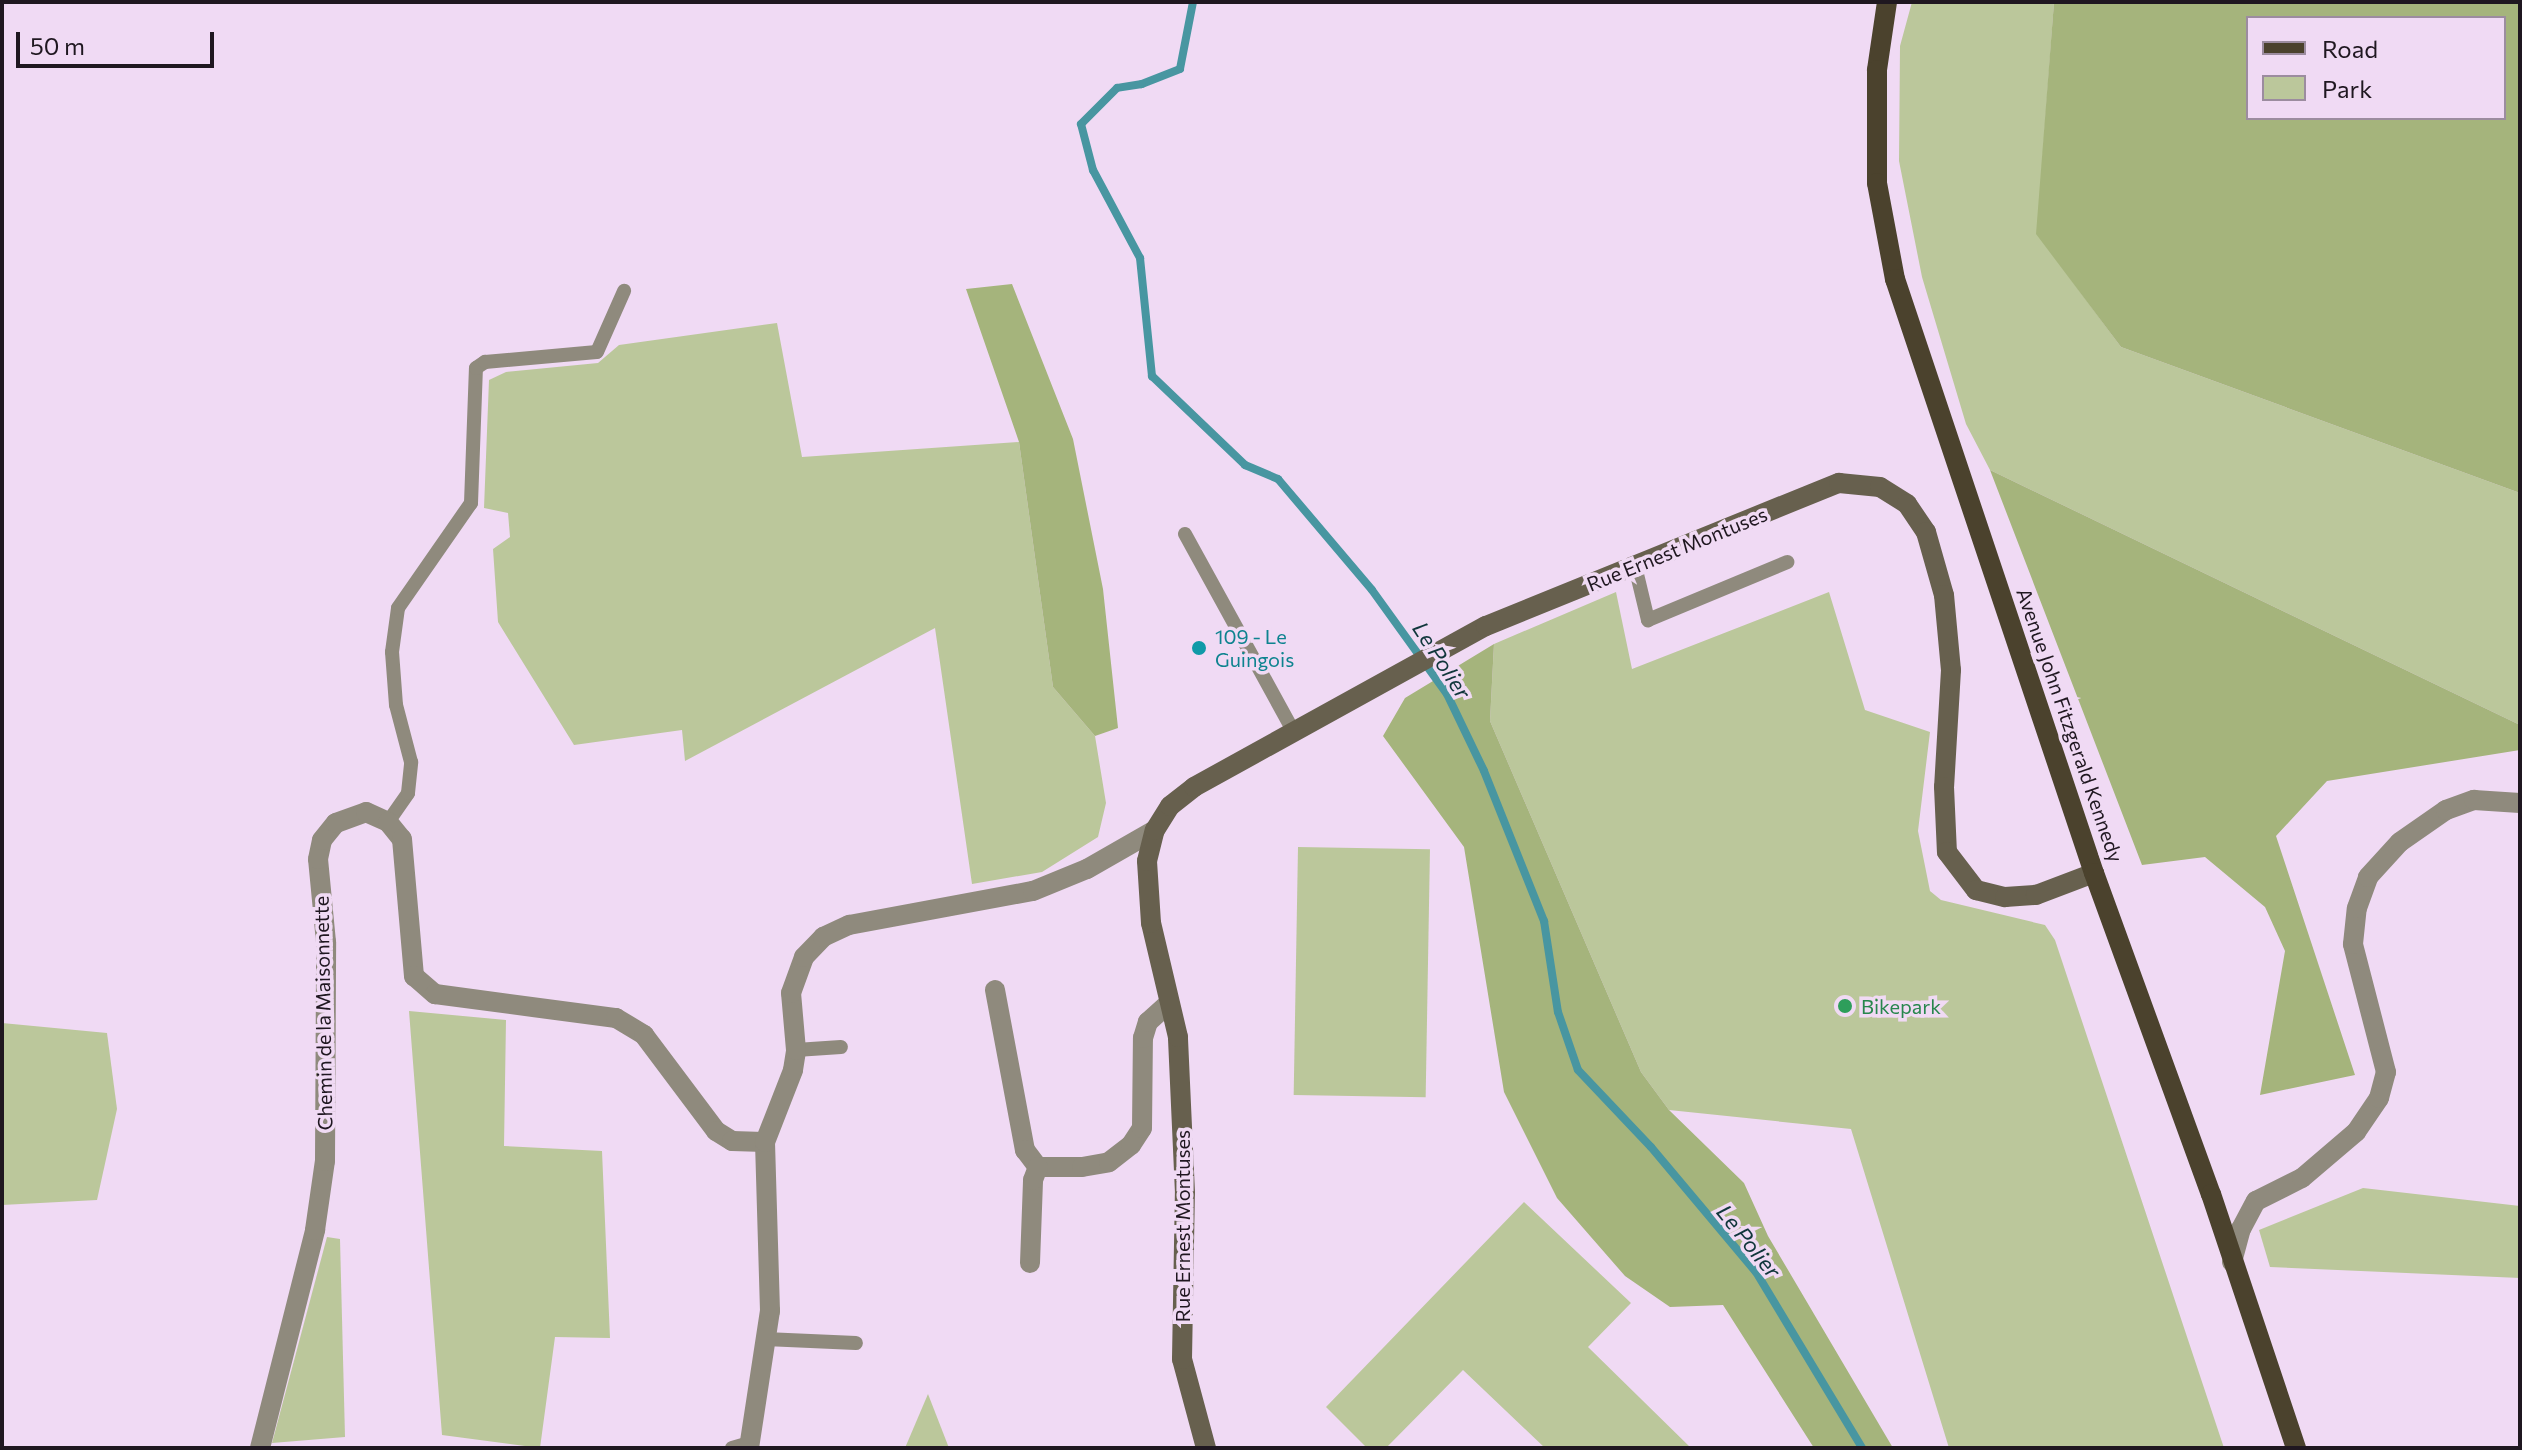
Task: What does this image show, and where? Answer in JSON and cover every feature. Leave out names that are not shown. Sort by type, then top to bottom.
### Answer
[{"type":"main road","name":"Avenue John Fitzgerald Kennedy","points":[[1887,2],[1877,70],[1877,183],[1895,279],[2094,873],[2296,1448]]},
{"type":"street","name":"Rue Ernest Montuses","points":[[1206,1448],[1182,1359],[1185,1193],[1178,1037],[1151,923],[1147,861],[1155,830],[1170,806],[1194,787],[1445,646],[1839,483],[1880,487],[1907,504],[1926,532],[1944,595],[1951,670],[1944,787],[1947,852],[1976,890],[2005,897],[2036,895],[2094,873]]},
{"type":"street","points":[[2232,1262],[2241,1229],[2256,1201],[2302,1178],[2356,1132],[2379,1098],[2386,1072],[2353,944],[2357,908],[2368,877],[2400,842],[2446,810],[2474,800],[2520,803]]},
{"type":"street","name":"Chemin de la Maisonnette","points":[[260,1448],[315,1230],[325,1161],[326,942],[318,859],[322,840],[336,823],[366,812],[388,822]]},
{"type":"street","points":[[388,822],[402,839],[414,976],[424,985],[435,994],[616,1018],[644,1035],[716,1131],[732,1141],[765,1142]]},
{"type":"street","points":[[744,1446],[770,1311],[765,1142],[793,1070],[796,1050],[791,993],[804,957],[823,937],[849,925],[1033,891],[1087,869],[1155,830]]},
{"type":"street","points":[[995,990],[1025,1150],[1038,1167],[1033,1180],[1030,1263]]},
{"type":"street","name":"Rue Ernest Montuses","points":[[1038,1167],[1082,1167],[1109,1162],[1131,1145],[1142,1128],[1143,1038],[1148,1022],[1169,1003]]},
{"type":"lane","points":[[388,822],[408,793],[411,762],[396,705],[392,652],[398,608],[471,503],[476,368],[485,362],[597,352],[624,291]]},
{"type":"lane","points":[[1185,534],[1294,732]]},
{"type":"lane","points":[[1635,566],[1648,620],[1787,562]]},
{"type":"lane","points":[[796,1050],[841,1047]]},
{"type":"lane","points":[[765,1339],[856,1343]]},
{"type":"green space","points":[[1912,2],[2054,2],[2037,234],[2121,347],[2520,493],[2520,725],[1990,470],[1966,424],[1922,277],[1899,161],[1900,46]]},
{"type":"green space","points":[[2054,2],[2520,2],[2520,493],[2121,347],[2036,234]]},
{"type":"green space","points":[[1012,284],[1073,439],[1103,589],[1118,728],[1095,736],[1053,687],[1019,442],[966,289]]},
{"type":"green space","points":[[777,323],[802,457],[1019,442],[1053,687],[1095,736],[1106,803],[1098,837],[1042,872],[972,884],[935,628],[685,761],[682,730],[574,745],[498,622],[493,549],[510,537],[508,513],[484,508],[489,380],[506,372],[598,363],[619,345]]},
{"type":"green space","points":[[1990,470],[2520,725],[2520,750],[2327,781],[2276,836],[2355,1075],[2260,1095],[2285,951],[2265,907],[2205,857],[2142,865]]},
{"type":"green space","name":"Bikepark","points":[[1616,592],[1632,669],[1829,592],[1865,710],[1930,732],[1918,831],[1930,891],[1941,900],[2045,925],[2055,940],[2224,1448],[1949,1448],[1851,1129],[1669,1110],[1641,1072],[1490,721],[1494,644]]},
{"type":"green space","points":[[1494,644],[1490,721],[1641,1072],[1669,1110],[1744,1183],[1768,1236],[1893,1448],[1814,1448],[1723,1305],[1670,1307],[1625,1276],[1557,1198],[1504,1092],[1464,847],[1383,736],[1405,698]]},
{"type":"green space","points":[[1298,847],[1430,849],[1426,1097],[1294,1095]]},
{"type":"green space","points":[[409,1011],[506,1020],[504,1146],[602,1151],[610,1338],[555,1337],[540,1448],[442,1435]]},
{"type":"green space","points":[[2,1023],[107,1033],[117,1109],[97,1200],[2,1205]]},
{"type":"green space","points":[[2363,1188],[2520,1206],[2520,1278],[2270,1267],[2259,1230]]},
{"type":"green space","points":[[1524,1202],[1631,1303],[1588,1347],[1691,1448],[1545,1448],[1463,1370],[1386,1448],[1367,1448],[1326,1407]]},
{"type":"green space","points":[[327,1237],[340,1239],[345,1437],[272,1443]]},
{"type":"green space","points":[[928,1394],[949,1448],[905,1448]]},
{"type":"waterway","name":"Le Polier","points":[[1193,2],[1180,69],[1142,84],[1117,88],[1081,124],[1093,170],[1140,258],[1152,376],[1245,465],[1278,479],[1372,590],[1447,694],[1484,771],[1544,921],[1558,1012],[1578,1070],[1651,1147],[1756,1272],[1862,1448]]},
{"type":"place","name":"109 - Le Guingois","points":[[1199,648]]},
{"type":"place","name":"Bikepark","points":[[1845,1006]]}]
